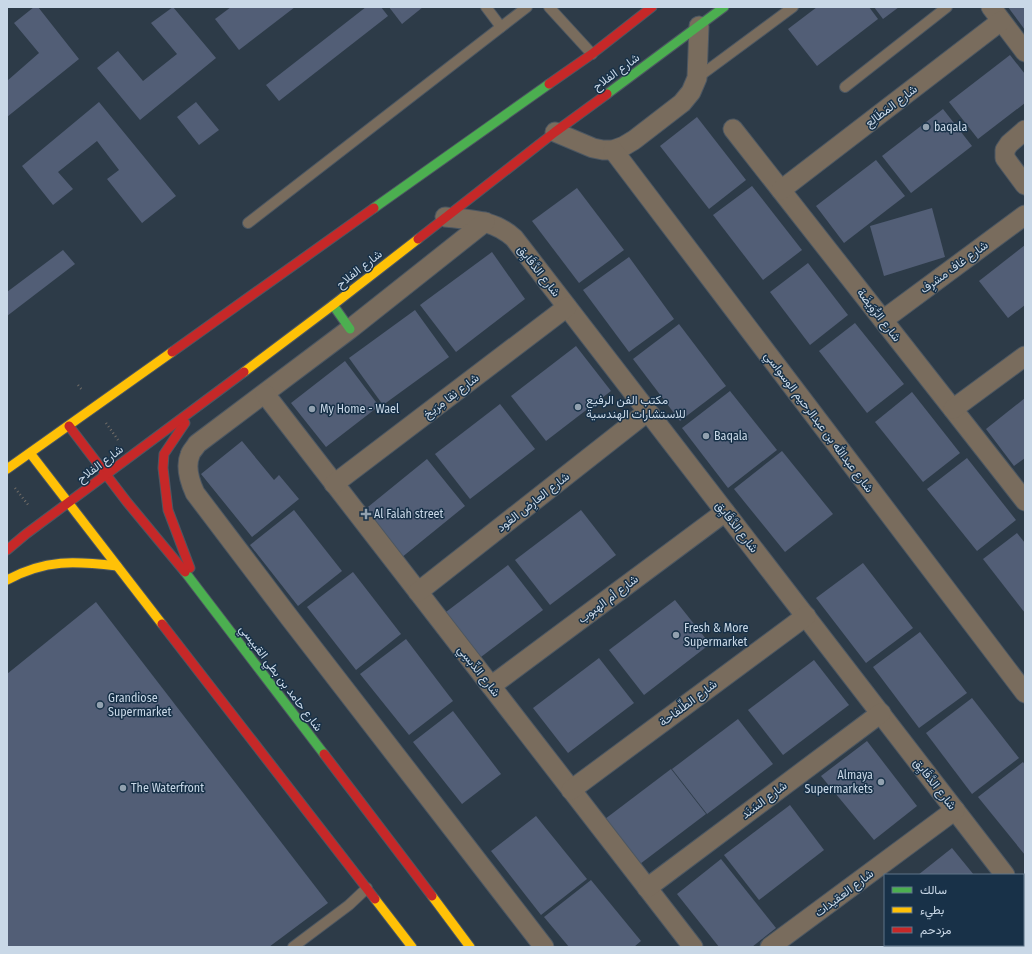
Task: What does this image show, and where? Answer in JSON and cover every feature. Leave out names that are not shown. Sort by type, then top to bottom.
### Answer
[{"type":"main road","points":[[7,469],[70,426],[592,54],[652,7]]},
{"type":"main road","name":"شارع الفلاح","points":[[7,550],[67,503],[194,410],[333,305],[555,132],[724,7]]},
{"type":"main road","points":[[333,305],[350,329]]},
{"type":"main road","points":[[194,410],[164,454],[163,468],[168,510],[198,588]]},
{"type":"main road","name":"شارع حامد بن بطي القبيسي","points":[[70,426],[106,474],[198,588],[470,947]]},
{"type":"main road","points":[[30,453],[67,503],[412,947]]},
{"type":"main road","points":[[7,580],[34,567],[57,562],[76,562],[117,566]]},
{"type":"street","points":[[996,14],[1025,52]]},
{"type":"street","name":"شارع المَطَالِع","points":[[781,190],[996,14]]},
{"type":"street","points":[[555,132],[593,148],[603,150],[612,150],[624,146],[634,140],[682,104],[691,92],[697,78],[700,26]]},
{"type":"street","name":"شارع الرُّوَيضَة","points":[[733,129],[1025,501]]},
{"type":"street","points":[[1025,130],[1009,144],[1005,150],[1005,158],[1025,185]]},
{"type":"street","name":"شارع عبدالله بن عبدالرحيم الوسواسي","points":[[612,150],[1025,693]]},
{"type":"street","name":"شارع غاف مشرِف","points":[[883,320],[1025,215]]},
{"type":"street","name":"شارع الدَّقَايِق","points":[[445,217],[485,222],[496,225],[514,238],[1004,874]]},
{"type":"street","points":[[485,222],[350,329],[197,444],[190,456],[188,469],[190,481],[195,493],[544,947]]},
{"type":"street","name":"شارع نِقا مِرَيخ","points":[[334,484],[567,307]]},
{"type":"street","points":[[953,409],[1025,356]]},
{"type":"street","name":"شارع الدِّبسِي","points":[[265,394],[692,947]]},
{"type":"street","name":"شارع العارِض العُود","points":[[418,592],[648,412]]},
{"type":"street","name":"شارع أم الهبوب","points":[[491,686],[726,512]]},
{"type":"street","name":"شارع الطِّلفاحة","points":[[571,790],[806,616]]},
{"type":"street","name":"شارع السَنَد","points":[[647,888],[880,713]]},
{"type":"street","name":"شارع العقيدات","points":[[770,947],[955,810]]},
{"type":"lane","points":[[486,7],[501,27]]},
{"type":"lane","points":[[248,223],[527,7]]},
{"type":"lane","points":[[549,7],[592,54]]},
{"type":"lane","points":[[697,78],[793,7]]},
{"type":"lane","points":[[845,87],[947,7]]},
{"type":"lane","points":[[293,947],[349,904],[367,888]]},
{"type":"building","points":[[34,7],[38,7],[79,59],[7,117],[7,81],[39,53],[14,23]]},
{"type":"building","points":[[173,7],[216,58],[140,120],[97,68],[118,51],[143,81],[177,54],[151,23]]},
{"type":"building","points":[[231,7],[295,7],[239,50],[215,19]]},
{"type":"building","points":[[366,7],[381,7],[388,16],[279,101],[266,85]]},
{"type":"building","points":[[389,7],[423,7],[402,24]]},
{"type":"building","points":[[817,7],[869,7],[878,19],[817,66],[788,29]]},
{"type":"building","points":[[874,7],[899,7],[883,19]]},
{"type":"building","points":[[1008,7],[1025,7],[1025,30]]},
{"type":"building","points":[[1010,55],[1025,74],[1025,103],[978,139],[949,102]]},
{"type":"building","points":[[99,102],[176,196],[142,223],[107,179],[119,170],[97,141],[58,172],[73,189],[53,205],[22,166]]},
{"type":"building","points":[[196,102],[219,130],[199,145],[177,117]]},
{"type":"building","points":[[943,109],[972,146],[911,193],[882,156]]},
{"type":"building","points":[[697,117],[746,180],[709,209],[660,146]]},
{"type":"building","points":[[876,160],[905,196],[844,243],[816,206]]},
{"type":"building","points":[[752,186],[802,250],[763,280],[713,215]]},
{"type":"building","points":[[577,188],[624,250],[579,283],[532,221]]},
{"type":"building","points":[[932,208],[945,257],[884,276],[870,226]]},
{"type":"building","points":[[1025,245],[1025,305],[1008,318],[979,281]]},
{"type":"building","points":[[63,250],[75,264],[7,316],[7,292]]},
{"type":"building","points":[[492,252],[525,299],[456,352],[420,305]]},
{"type":"building","points":[[629,257],[674,319],[629,352],[583,290]]},
{"type":"building","points":[[808,263],[848,315],[810,345],[770,292]]},
{"type":"building","points":[[415,310],[449,357],[383,405],[349,358]]},
{"type":"building","points":[[855,323],[904,384],[867,413],[819,351]]},
{"type":"building","points":[[679,324],[726,386],[680,421],[633,359]]},
{"type":"building","points":[[576,346],[611,391],[546,441],[511,396]]},
{"type":"building","points":[[345,361],[379,406],[326,447],[291,403]]},
{"type":"building","points":[[730,391],[777,450],[728,488],[682,428]]},
{"type":"building","points":[[912,392],[960,453],[923,482],[875,422]]},
{"type":"building","points":[[1025,398],[1025,458],[1014,466],[986,429]]},
{"type":"building","points":[[500,404],[535,449],[470,499],[435,454]]},
{"type":"building","points":[[242,441],[274,480],[279,475],[299,499],[252,537],[201,474]]},
{"type":"building","points":[[782,451],[833,514],[785,552],[734,489]]},
{"type":"building","points":[[967,458],[1016,520],[977,551],[927,489]]},
{"type":"building","points":[[427,459],[465,506],[401,558],[363,511]]},
{"type":"building","points":[[294,510],[342,571],[298,606],[250,545]]},
{"type":"building","points":[[581,510],[616,555],[550,605],[515,560]]},
{"type":"building","points":[[1017,533],[1025,543],[1025,613],[983,559]]},
{"type":"building","points":[[863,563],[913,628],[866,663],[816,598]]},
{"type":"building","points":[[508,565],[543,610],[477,660],[442,615]]},
{"type":"building","points":[[353,572],[401,634],[356,670],[307,607]]},
{"type":"building","points":[[675,600],[710,644],[644,695],[609,650]]},
{"type":"building","name":"The Waterfront","points":[[96,602],[328,903],[269,947],[7,947],[7,674]]},
{"type":"building","points":[[920,632],[967,693],[919,728],[873,667]]},
{"type":"building","points":[[406,639],[453,701],[409,735],[360,674]]},
{"type":"building","points":[[599,658],[634,703],[568,753],[533,708]]},
{"type":"building","points":[[814,660],[849,705],[783,755],[748,710]]},
{"type":"building","points":[[972,698],[1019,758],[972,794],[926,733]]},
{"type":"building","points":[[453,711],[501,774],[462,804],[413,742]]},
{"type":"building","points":[[738,719],[773,764],[707,814],[672,769]]},
{"type":"building","points":[[867,741],[917,806],[874,840],[821,776]]},
{"type":"building","points":[[1023,762],[1025,765],[1025,855],[978,797]]},
{"type":"building","points":[[671,769],[706,814],[640,864],[605,819]]},
{"type":"building","points":[[790,805],[824,850],[759,900],[724,855]]},
{"type":"building","points":[[536,816],[587,879],[541,915],[491,851]]},
{"type":"building","points":[[952,848],[973,874],[919,874]]},
{"type":"building","points":[[721,859],[776,928],[752,947],[719,947],[677,894]]},
{"type":"building","points":[[591,880],[641,941],[634,947],[569,947],[544,917]]},
{"type":"traffic: fast","points":[[607,94],[724,7]]},
{"type":"traffic: fast","points":[[374,208],[549,84]]},
{"type":"traffic: fast","points":[[333,305],[350,329]]},
{"type":"traffic: fast","points":[[185,572],[324,754]]},
{"type":"traffic: slow","points":[[244,372],[418,239]]},
{"type":"traffic: slow","points":[[7,469],[172,352]]},
{"type":"traffic: slow","points":[[30,453],[162,624]]},
{"type":"traffic: slow","points":[[7,580],[35,568],[61,563],[88,563],[117,566]]},
{"type":"traffic: slow","points":[[432,896],[470,947]]},
{"type":"traffic: slow","points":[[375,899],[412,947]]},
{"type":"traffic: jam","points":[[549,84],[592,54],[652,7]]},
{"type":"traffic: jam","points":[[418,239],[555,132],[607,94]]},
{"type":"traffic: jam","points":[[172,352],[374,208]]},
{"type":"traffic: jam","points":[[7,550],[26,534],[244,372]]},
{"type":"traffic: jam","points":[[185,423],[164,454],[163,468],[168,510],[190,568]]},
{"type":"traffic: jam","points":[[69,426],[127,502],[185,572]]},
{"type":"traffic: jam","points":[[162,624],[375,899]]},
{"type":"traffic: jam","points":[[324,754],[432,896]]},
{"type":"place","name":"baqala","points":[[926,127]]},
{"type":"place","name":"مكتب الفن الرفيع للاستشارات الهندسية","points":[[578,407]]},
{"type":"place","name":"My Home - Wael","points":[[312,409]]},
{"type":"place","name":"Baqala","points":[[706,436]]},
{"type":"place","name":"Al Falah street","points":[[366,514]]},
{"type":"place","name":"Fresh & More Supermarket","points":[[676,635]]},
{"type":"place","name":"Grandiose Supermarket","points":[[100,705]]},
{"type":"place","name":"Almaya Supermarkets","points":[[881,782]]},
{"type":"place","name":"The Waterfront","points":[[123,788]]}]
